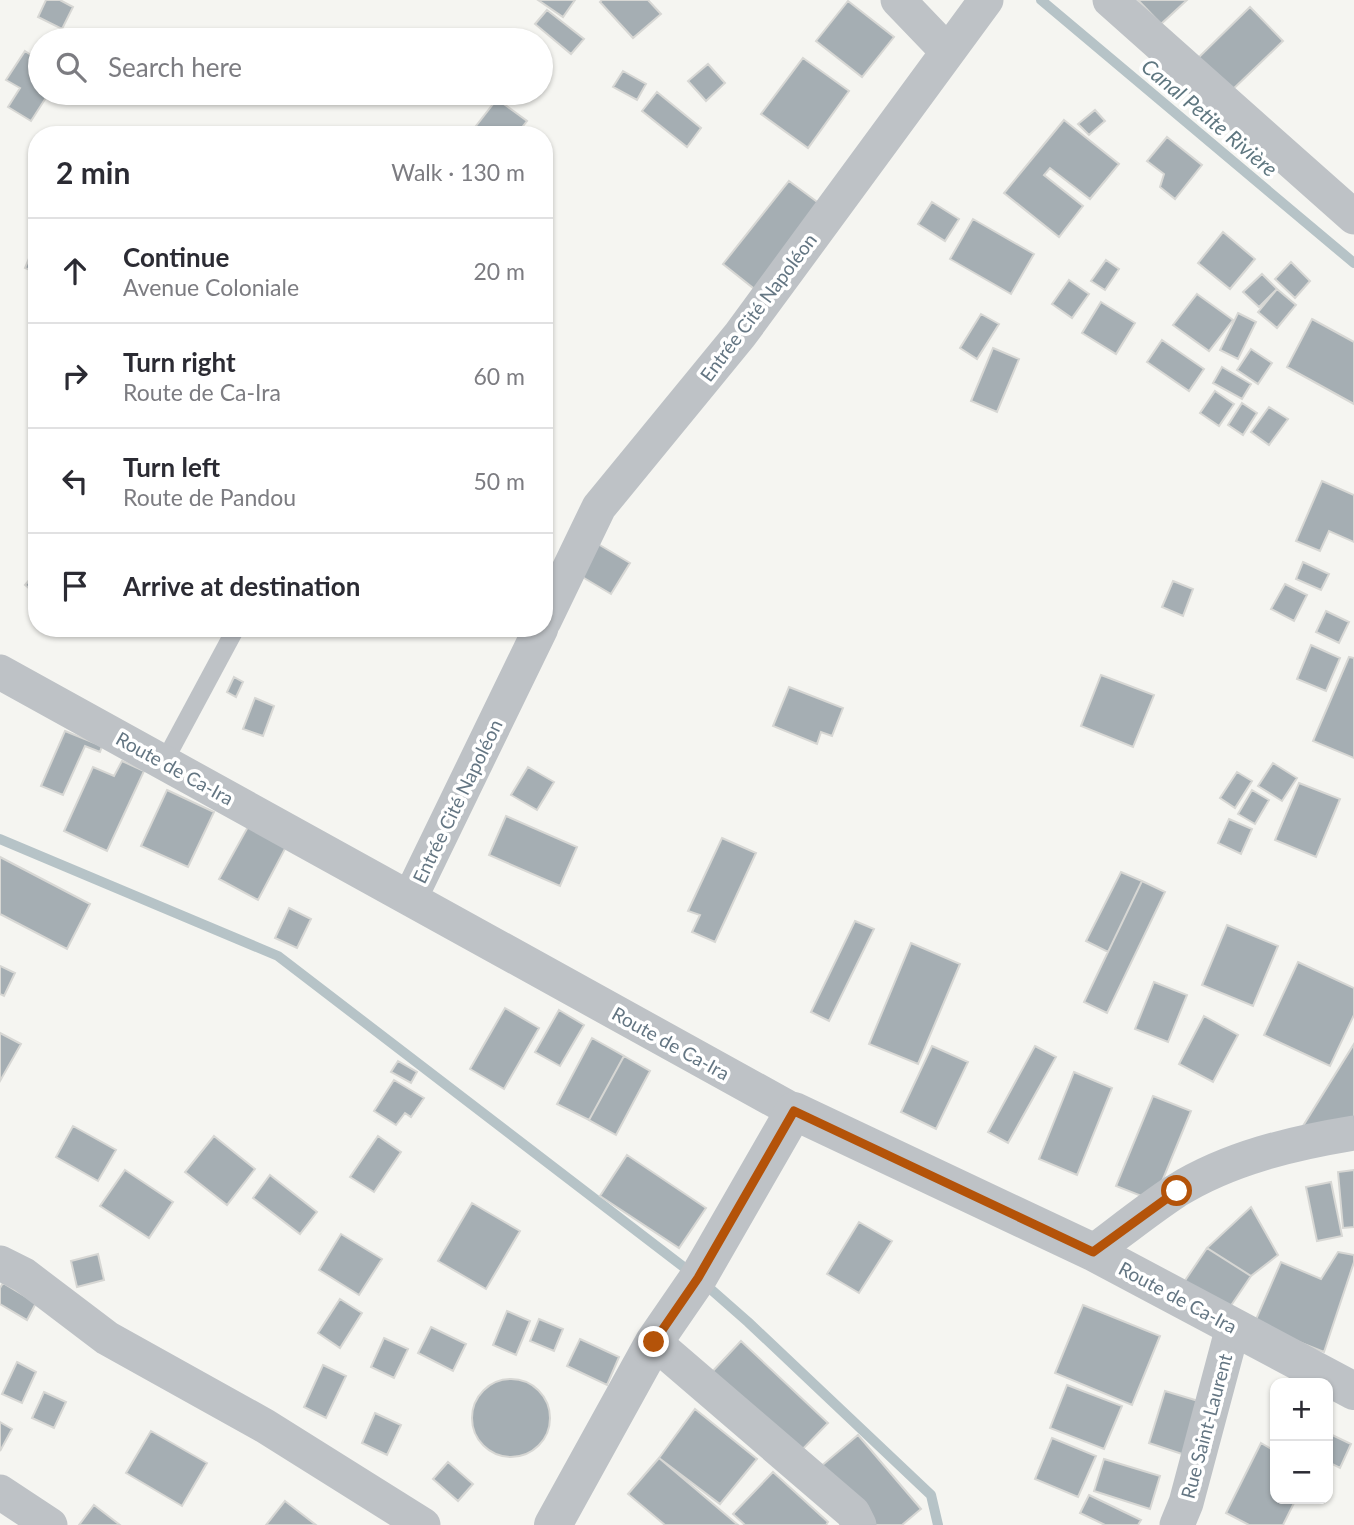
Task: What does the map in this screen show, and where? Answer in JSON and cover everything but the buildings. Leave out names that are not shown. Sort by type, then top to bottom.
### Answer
[{"type":"street","points":[[898,0],[947,51]]},
{"type":"street","points":[[1110,0],[1354,217]]},
{"type":"street","name":"Entrée Cité Napoléon","points":[[553,602],[599,507],[740,335],[984,3]]},
{"type":"street","name":"Entrée Cité Napoléon","points":[[410,898],[537,637]]},
{"type":"street","name":"Route de Ca-Ira","points":[[0,672],[794,1111],[1093,1252],[1354,1391]]},
{"type":"street","points":[[553,1525],[654,1342],[698,1278],[794,1111]]},
{"type":"street","points":[[1093,1252],[1177,1191],[1229,1165],[1303,1142],[1354,1133]]},
{"type":"street","points":[[0,1263],[24,1275],[107,1338],[253,1419],[423,1525]]},
{"type":"street","name":"Rue Saint-Laurent","points":[[1178,1525],[1233,1327]]},
{"type":"street","points":[[654,1342],[853,1513],[859,1525]]},
{"type":"street","points":[[0,1492],[50,1525]]},
{"type":"lane","points":[[164,762],[231,637]]},
{"type":"waterway","name":"Canal Petite Rivière","points":[[1041,0],[1354,263]]},
{"type":"waterway","points":[[0,839],[278,956],[698,1278],[931,1495],[938,1525]]},
{"type":"route","points":[[654,1342],[698,1278],[794,1111],[1093,1252],[1177,1191]]}]
